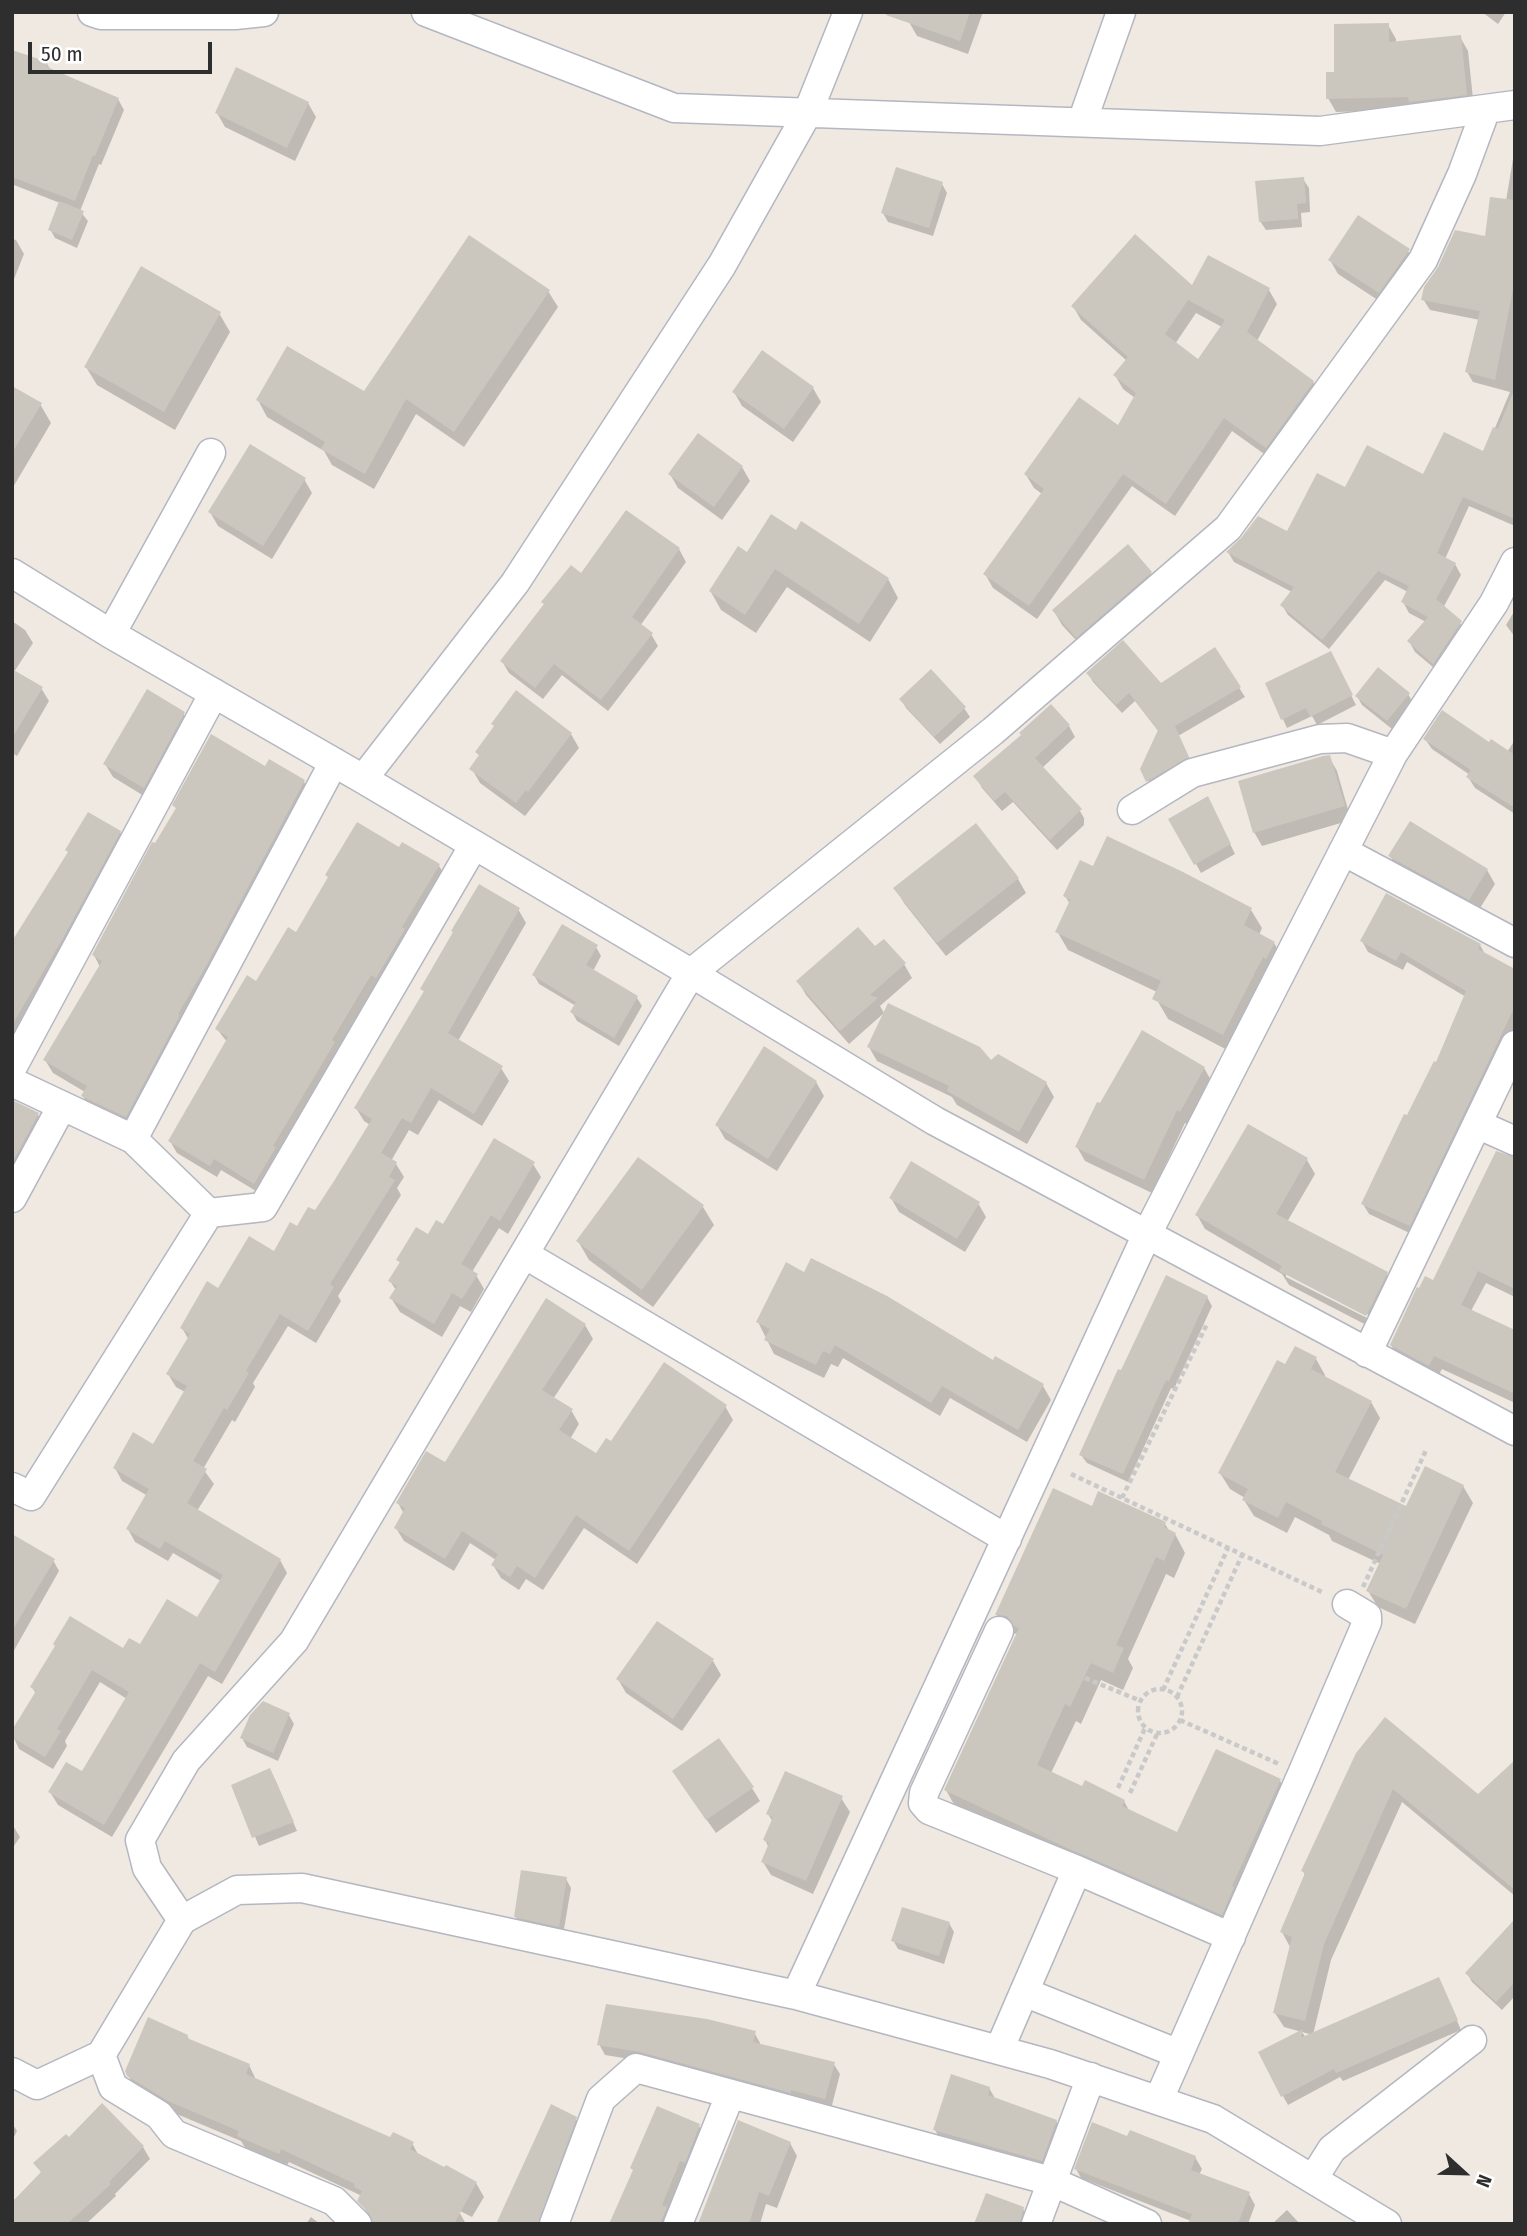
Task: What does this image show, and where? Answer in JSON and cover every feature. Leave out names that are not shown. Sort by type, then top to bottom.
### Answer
[{"type":"street","points":[[92,12],[101,15],[235,15],[264,12]]},
{"type":"street","points":[[426,12],[674,107],[1320,131],[1515,105]]},
{"type":"street","points":[[363,779],[515,583],[722,265],[807,112],[848,12]]},
{"type":"street","points":[[1082,122],[1121,12]]},
{"type":"street","points":[[183,1920],[147,1868],[140,1840],[186,1761],[294,1641],[691,973],[993,731],[1228,528],[1423,260],[1462,174],[1486,109]]},
{"type":"street","points":[[111,634],[211,453]]},
{"type":"street","points":[[796,1995],[1147,1234],[1393,754],[1494,603],[1515,562]]},
{"type":"street","points":[[12,573],[111,634],[691,973],[935,1121],[1515,1431]]},
{"type":"street","points":[[12,1068],[214,693]]},
{"type":"street","points":[[1132,810],[1192,773],[1320,739],[1347,738],[1393,754]]},
{"type":"street","points":[[132,1139],[334,762]]},
{"type":"street","points":[[209,1213],[263,1207],[474,845]]},
{"type":"street","points":[[1343,850],[1515,943]]},
{"type":"street","points":[[1367,1353],[1515,1045]]},
{"type":"street","points":[[12,1082],[132,1139],[209,1213]]},
{"type":"street","points":[[12,1198],[62,1106]]},
{"type":"street","points":[[1477,1124],[1515,1141]]},
{"type":"street","points":[[12,1487],[31,1496],[209,1213]]},
{"type":"street","points":[[524,1254],[1007,1539]]},
{"type":"street","points":[[1159,2099],[1367,1622],[1367,1616],[1347,1604]]},
{"type":"street","points":[[999,1631],[924,1793],[923,1803],[929,1810],[1231,1937]]},
{"type":"street","points":[[999,2050],[1077,1870]]},
{"type":"street","points":[[12,2073],[37,2085],[101,2055],[183,1920],[237,1890],[302,1888],[796,1995],[1091,2077],[1213,2119],[1387,2224]]},
{"type":"street","points":[[1024,1992],[1179,2054]]},
{"type":"street","points":[[1312,2179],[1332,2150],[1472,2040]]},
{"type":"street","points":[[101,2055],[113,2087],[159,2115],[174,2134],[334,2201],[357,2224]]},
{"type":"street","points":[[554,2224],[601,2099],[636,2068],[1051,2181],[1147,2224]]},
{"type":"street","points":[[1036,2224],[1091,2077]]},
{"type":"street","points":[[678,2224],[730,2095]]},
{"type":"path","points":[[1122,1498],[1207,1325]]},
{"type":"path","points":[[1071,1474],[1347,1604],[1356,1601],[1427,1448]]},
{"type":"path","points":[[1163,1690],[1228,1548]]},
{"type":"path","points":[[1177,1697],[1242,1555]]},
{"type":"path","points":[[1085,1678],[1141,1701]]},
{"type":"path","points":[[1153,1690],[1163,1690],[1177,1697],[1181,1706],[1180,1720],[1169,1731],[1158,1732],[1146,1726],[1139,1713],[1141,1701],[1153,1690]]},
{"type":"path","points":[[1180,1720],[1302,1774]]},
{"type":"path","points":[[1118,1788],[1146,1726]]},
{"type":"path","points":[[1130,1793],[1158,1732]]},
{"type":"building","points":[[887,12],[970,12],[960,41],[886,15]]},
{"type":"building","points":[[1389,23],[1389,42],[1461,35],[1467,95],[1409,102],[1408,97],[1326,99],[1326,72],[1334,72],[1334,24]]},
{"type":"building","points":[[12,50],[48,62],[47,67],[119,98],[75,201],[12,177]]},
{"type":"building","points":[[236,67],[309,102],[287,148],[215,113]]},
{"type":"building","points":[[896,167],[943,182],[929,228],[881,213]]},
{"type":"building","points":[[1304,177],[1306,203],[1297,204],[1298,219],[1259,222],[1255,181]]},
{"type":"building","points":[[1490,197],[1515,200],[1515,280],[1495,380],[1465,372],[1480,311],[1421,300],[1424,287],[1438,267],[1455,230],[1485,236]]},
{"type":"building","points":[[59,201],[84,211],[72,240],[48,230]]},
{"type":"building","points":[[1358,215],[1410,249],[1379,293],[1328,260]]},
{"type":"building","points":[[1135,234],[1192,285],[1208,255],[1270,288],[1247,332],[1314,381],[1266,448],[1224,418],[1166,504],[1123,474],[1029,606],[983,574],[1044,489],[1024,474],[1079,397],[1118,425],[1136,393],[1113,375],[1128,357],[1071,306]],"holes":[[[1188,300],[1225,320],[1198,359],[1165,334]]]},
{"type":"building","points":[[469,235],[550,290],[454,432],[406,399],[365,474],[321,449],[325,442],[256,400],[287,346],[364,391]]},
{"type":"building","points":[[141,266],[221,312],[164,412],[84,367]]},
{"type":"building","points":[[762,350],[814,387],[784,429],[732,392]]},
{"type":"building","points":[[12,386],[42,403],[12,453]]},
{"type":"building","points":[[1514,390],[1515,519],[1463,497],[1437,553],[1456,563],[1436,599],[1462,621],[1433,664],[1407,641],[1428,617],[1401,602],[1409,586],[1378,571],[1322,640],[1280,605],[1294,587],[1226,552],[1258,516],[1287,531],[1317,473],[1345,487],[1367,445],[1423,474],[1444,432],[1483,451],[1493,427],[1498,429]]},
{"type":"building","points":[[698,433],[743,466],[714,507],[668,474]]},
{"type":"building","points":[[250,444],[306,478],[263,546],[208,512]]},
{"type":"building","points":[[626,510],[680,548],[632,617],[653,633],[601,700],[554,664],[535,688],[500,661],[544,604],[541,602],[571,565],[581,573]]},
{"type":"building","points":[[771,514],[796,530],[801,521],[889,578],[859,624],[775,569],[745,615],[709,591],[738,546],[747,552]]},
{"type":"building","points":[[1128,544],[1152,572],[1076,638],[1052,610]]},
{"type":"building","points":[[1123,640],[1161,683],[1215,647],[1241,687],[1175,726],[1189,757],[1146,782],[1140,769],[1158,730],[1129,693],[1116,705],[1086,673]]},
{"type":"building","points":[[1331,651],[1353,695],[1310,717],[1306,708],[1281,720],[1265,683]]},
{"type":"building","points":[[1378,667],[1410,693],[1387,721],[1355,696]]},
{"type":"building","points":[[12,669],[43,687],[12,738]]},
{"type":"building","points":[[931,669],[966,707],[934,737],[899,699]]},
{"type":"building","points":[[147,689],[185,712],[144,788],[103,764]]},
{"type":"building","points":[[516,690],[572,733],[528,792],[526,790],[516,803],[469,769],[479,755],[475,752],[494,726],[491,724]]},
{"type":"building","points":[[1051,704],[1070,725],[1035,758],[1082,809],[1050,840],[1005,792],[994,801],[973,776],[1021,735],[1019,733]]},
{"type":"building","points":[[1442,710],[1489,742],[1491,739],[1515,755],[1515,808],[1466,777],[1471,770],[1423,739]]},
{"type":"building","points":[[211,734],[265,766],[269,759],[305,780],[178,1014],[180,1015],[126,1117],[81,1096],[87,1086],[43,1060],[102,961],[92,955],[152,842],[155,843],[176,808],[172,805]]},
{"type":"building","points":[[1330,755],[1345,806],[1253,833],[1238,781]]},
{"type":"building","points":[[1208,796],[1231,844],[1194,865],[1168,819]]},
{"type":"building","points":[[88,812],[121,831],[12,1025],[12,941],[68,852],[65,850]]},
{"type":"building","points":[[1410,821],[1488,869],[1469,900],[1388,856]]},
{"type":"building","points":[[357,822],[399,847],[402,842],[440,864],[402,927],[405,929],[376,978],[371,975],[332,1040],[335,1042],[273,1146],[276,1147],[254,1184],[214,1159],[210,1166],[168,1141],[228,1037],[215,1029],[247,975],[256,981],[288,927],[296,932],[328,877],[325,875]]},
{"type":"building","points":[[976,823],[1019,878],[937,943],[893,888]]},
{"type":"building","points":[[1107,836],[1252,908],[1244,925],[1275,942],[1266,959],[1263,957],[1223,1035],[1152,999],[1161,981],[1055,932],[1070,900],[1063,896],[1080,860],[1093,866]]},
{"type":"building","points":[[479,884],[520,908],[448,1033],[503,1066],[474,1114],[431,1088],[411,1123],[402,1118],[381,1153],[397,1162],[389,1177],[395,1180],[330,1284],[334,1287],[308,1331],[280,1314],[246,1371],[249,1373],[227,1410],[224,1408],[193,1461],[207,1469],[187,1503],[281,1559],[215,1672],[200,1663],[104,1825],[48,1792],[66,1762],[82,1771],[129,1692],[92,1670],[57,1729],[61,1731],[45,1757],[12,1737],[12,1730],[36,1691],[30,1687],[70,1616],[123,1648],[129,1638],[140,1644],[167,1599],[197,1617],[223,1575],[165,1541],[160,1549],[126,1529],[149,1489],[113,1468],[133,1432],[153,1444],[187,1386],[166,1374],[190,1334],[180,1328],[207,1281],[218,1288],[249,1236],[274,1251],[290,1222],[297,1226],[308,1207],[315,1210],[334,1181],[372,1119],[354,1108],[424,991],[420,989]]},
{"type":"building","points":[[1386,893],[1481,944],[1478,949],[1515,969],[1515,1006],[1410,1226],[1361,1204],[1404,1114],[1407,1115],[1434,1061],[1436,1062],[1466,991],[1401,952],[1396,961],[1360,941]]},
{"type":"building","points":[[562,924],[598,945],[586,965],[638,996],[614,1038],[570,1012],[576,1002],[532,975]]},
{"type":"building","points":[[858,927],[875,946],[884,939],[906,963],[870,995],[878,998],[840,1031],[796,981]]},
{"type":"building","points":[[888,1003],[980,1047],[991,1060],[998,1054],[1047,1082],[1019,1132],[947,1091],[949,1086],[867,1047]]},
{"type":"building","points":[[1142,1030],[1205,1067],[1180,1112],[1177,1110],[1144,1180],[1075,1147],[1097,1102],[1100,1103]]},
{"type":"building","points":[[764,1046],[817,1081],[768,1159],[715,1125]]},
{"type":"building","points":[[12,1100],[39,1113],[12,1163]]},
{"type":"building","points":[[1248,1124],[1308,1158],[1276,1214],[1388,1272],[1366,1316],[1279,1271],[1282,1266],[1195,1215]]},
{"type":"building","points":[[494,1138],[535,1162],[500,1221],[491,1215],[461,1264],[478,1274],[462,1299],[452,1293],[434,1324],[389,1298],[397,1286],[388,1281],[400,1262],[396,1260],[416,1227],[428,1234],[436,1220],[443,1224]]},
{"type":"building","points":[[1496,1151],[1515,1157],[1515,1289],[1478,1271],[1461,1305],[1515,1330],[1515,1394],[1434,1356],[1429,1366],[1390,1345],[1417,1287],[1419,1288],[1425,1276],[1433,1280]]},
{"type":"building","points":[[638,1157],[704,1205],[642,1290],[576,1241]]},
{"type":"building","points":[[911,1161],[980,1202],[957,1239],[889,1198]]},
{"type":"building","points":[[811,1258],[887,1296],[993,1360],[995,1356],[1044,1384],[1018,1430],[942,1386],[931,1403],[835,1345],[830,1354],[823,1351],[816,1365],[764,1340],[770,1329],[756,1322],[786,1262],[804,1272]]},
{"type":"building","points":[[1166,1275],[1208,1296],[1123,1474],[1079,1455],[1118,1369],[1121,1370]]},
{"type":"building","points":[[546,1298],[586,1324],[542,1390],[573,1409],[559,1430],[596,1453],[606,1438],[611,1441],[664,1362],[727,1405],[629,1551],[576,1515],[535,1578],[517,1566],[510,1577],[491,1565],[498,1554],[462,1531],[445,1559],[394,1528],[405,1508],[396,1503],[426,1451],[445,1462]]},
{"type":"building","points":[[1295,1346],[1317,1357],[1311,1369],[1372,1401],[1335,1472],[1406,1506],[1425,1466],[1464,1485],[1406,1609],[1366,1591],[1383,1555],[1321,1524],[1322,1521],[1286,1502],[1278,1518],[1242,1500],[1248,1489],[1218,1473],[1277,1360],[1285,1364]]},
{"type":"building","points":[[1053,1488],[1092,1506],[1098,1491],[1166,1522],[1164,1527],[1176,1533],[1164,1561],[1156,1557],[1116,1645],[1124,1648],[1113,1673],[1091,1663],[1070,1707],[1065,1704],[1037,1765],[1082,1786],[1085,1780],[1125,1800],[1122,1806],[1177,1832],[1216,1749],[1281,1779],[1232,1886],[1234,1887],[1222,1915],[1065,1847],[944,1790],[1019,1628],[1014,1626],[1007,1616],[995,1615]]},
{"type":"building","points":[[12,1534],[55,1559],[12,1631]]},
{"type":"building","points":[[657,1621],[714,1659],[673,1719],[616,1679]]},
{"type":"building","points":[[263,1701],[290,1713],[273,1753],[240,1738],[250,1715]]},
{"type":"building","points":[[1385,1717],[1478,1794],[1515,1760],[1515,1890],[1393,1789],[1324,1944],[1305,2021],[1273,2013],[1292,1937],[1280,1932],[1305,1873],[1301,1871],[1356,1753]]},
{"type":"building","points":[[719,1738],[754,1787],[706,1820],[672,1771]]},
{"type":"building","points":[[270,1768],[294,1822],[252,1838],[231,1785]]},
{"type":"building","points":[[785,1771],[843,1796],[806,1881],[761,1862],[769,1843],[763,1840],[773,1817],[766,1814]]},
{"type":"building","points":[[521,1870],[567,1877],[559,1927],[514,1917]]},
{"type":"building","points":[[902,1907],[950,1922],[939,1956],[891,1941]]},
{"type":"building","points":[[1515,1919],[1515,1982],[1496,2002],[1465,1973]]},
{"type":"building","points":[[1439,1977],[1458,2020],[1336,2073],[1334,2069],[1281,2097],[1258,2052],[1303,2029],[1300,2038]]},
{"type":"building","points":[[606,2004],[707,2019],[756,2031],[753,2042],[835,2062],[825,2099],[791,2090],[791,2093],[640,2052],[597,2045]]},
{"type":"building","points":[[148,2017],[188,2035],[187,2038],[250,2064],[246,2074],[390,2137],[393,2132],[414,2142],[410,2149],[477,2182],[454,2224],[373,2224],[369,2213],[357,2201],[362,2191],[354,2187],[355,2184],[281,2149],[279,2154],[237,2136],[239,2131],[170,2102],[127,2076],[125,2071]]},
{"type":"building","points":[[951,2074],[990,2087],[988,2095],[1057,2120],[1042,2161],[933,2130]]},
{"type":"building","points":[[102,2103],[144,2146],[109,2182],[111,2184],[67,2224],[12,2224],[12,2202],[41,2172],[33,2163],[66,2134],[69,2137]]},
{"type":"building","points":[[551,2104],[577,2117],[538,2224],[496,2224]]},
{"type":"building","points":[[657,2106],[700,2124],[685,2163],[680,2161],[662,2205],[667,2207],[660,2224],[609,2224],[633,2170],[630,2168]]},
{"type":"building","points":[[738,2120],[791,2142],[769,2196],[759,2192],[749,2224],[698,2224]]},
{"type":"building","points":[[1092,2122],[1127,2136],[1130,2130],[1196,2156],[1191,2170],[1250,2192],[1238,2224],[1188,2224],[1192,2214],[1074,2169]]},
{"type":"building","points":[[986,2193],[1024,2207],[1020,2224],[974,2224]]}]
